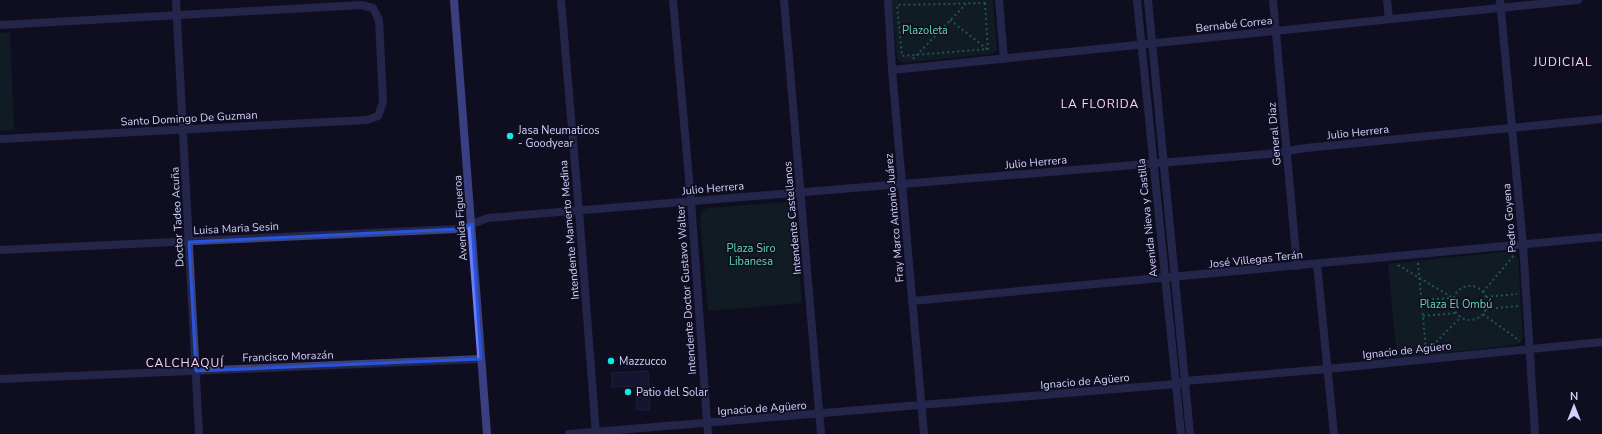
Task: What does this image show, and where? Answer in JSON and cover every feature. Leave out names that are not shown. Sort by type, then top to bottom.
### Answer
[{"type":"main road","name":"Avenida Figueroa","points":[[454,0],[487,434]]},
{"type":"street","name":"Doctor Tadeo Acuña","points":[[176,0],[184,128],[199,434]]},
{"type":"street","name":"Intendente Mamerto Medina","points":[[561,0],[596,433]]},
{"type":"street","name":"Intendente Doctor Gustavo Walter","points":[[673,0],[708,434]]},
{"type":"street","name":"Intendente Castellanos","points":[[784,0],[821,434]]},
{"type":"street","name":"Fray Marco Antonio Juárez","points":[[888,0],[892,70],[924,434]]},
{"type":"street","points":[[998,0],[1004,59]]},
{"type":"street","name":"Avenida Nieva y Castilla","points":[[1137,0],[1180,434]]},
{"type":"street","name":"Avenida Nieva y Castilla","points":[[1148,0],[1190,434]]},
{"type":"street","name":"General Díaz","points":[[1273,0],[1298,266]]},
{"type":"street","points":[[1387,0],[1389,19]]},
{"type":"street","name":"Bernabé Correa","points":[[892,70],[1389,19],[1500,4],[1578,0]]},
{"type":"street","name":"Pedro Goyena","points":[[1500,4],[1523,245],[1526,292],[1523,306],[1530,349],[1535,434]]},
{"type":"street","name":"Santo Domingo De Guzman","points":[[0,139],[184,128],[367,120],[378,116],[382,102],[379,20],[373,8],[362,5],[177,16]]},
{"type":"street","points":[[0,25],[177,16]]},
{"type":"street","name":"Julio Herrera","points":[[472,224],[488,218],[1268,154],[1602,119]]},
{"type":"street","name":"Luisa Maria Sesin","points":[[0,250],[458,229],[472,224]]},
{"type":"street","name":"José Villegas Terán","points":[[912,301],[1175,278],[1602,237]]},
{"type":"street","points":[[1317,264],[1334,434]]},
{"type":"street","name":"Ignacio de Agüero","points":[[570,434],[1176,384],[1185,381],[1327,369],[1602,342]]},
{"type":"street","name":"Francisco Morazán","points":[[0,379],[481,359]]},
{"type":"path","points":[[985,3],[988,50],[902,56],[897,5],[985,3]]},
{"type":"path","points":[[904,68],[967,4]]},
{"type":"path","points":[[950,20],[988,50],[1004,59]]},
{"type":"path","points":[[1483,292],[1523,245]]},
{"type":"path","points":[[1508,254],[1513,257],[1516,262]]},
{"type":"path","points":[[1387,258],[1453,298]]},
{"type":"path","points":[[1411,263],[1418,263],[1426,352]]},
{"type":"path","points":[[1398,265],[1404,264]]},
{"type":"path","points":[[1474,286],[1483,292],[1486,297],[1486,309],[1483,314],[1472,320],[1461,317],[1456,313],[1453,298],[1459,289],[1474,286]]},
{"type":"path","points":[[1486,309],[1523,306],[1517,287]]},
{"type":"path","points":[[1486,297],[1526,292]]},
{"type":"path","points":[[1422,300],[1453,298]]},
{"type":"path","points":[[1423,316],[1456,313]]},
{"type":"path","points":[[1483,314],[1530,349]]},
{"type":"path","points":[[1426,352],[1461,317]]},
{"type":"path","points":[[1519,341],[1521,336]]},
{"type":"path","points":[[1515,342],[1519,341]]},
{"type":"path","points":[[1426,352],[1434,351]]},
{"type":"highlighted area","points":[[472,224],[481,359],[196,371],[189,242],[458,229]]},
{"type":"green space","name":"Plazoleta","points":[[892,0],[993,0],[997,49],[992,54],[903,63],[897,59]]},
{"type":"green space","points":[[10,32],[14,130],[0,131],[0,33]]},
{"type":"green space","name":"Plaza Siro Libanesa","points":[[786,202],[793,206],[795,214],[802,303],[708,311],[700,219],[702,212],[707,208]]},
{"type":"green space","name":"Plaza El Ombú","points":[[1510,251],[1516,255],[1518,260],[1523,338],[1520,343],[1515,345],[1397,358],[1388,264]]},
{"type":"building","points":[[648,371],[650,410],[637,410],[635,386],[612,387],[612,373]]},
{"type":"place","name":"Jasa Neumaticos - Goodyear","points":[[510,136]]},
{"type":"place","name":"Mazzucco","points":[[611,361]]},
{"type":"place","name":"Patio del Solar","points":[[628,392]]},
{"type":"district","name":"JUDICIAL","points":[[1563,62]]},
{"type":"district","name":"LA FLORIDA","points":[[1100,104]]},
{"type":"district","name":"CALCHAQUÍ","points":[[185,363]]}]
